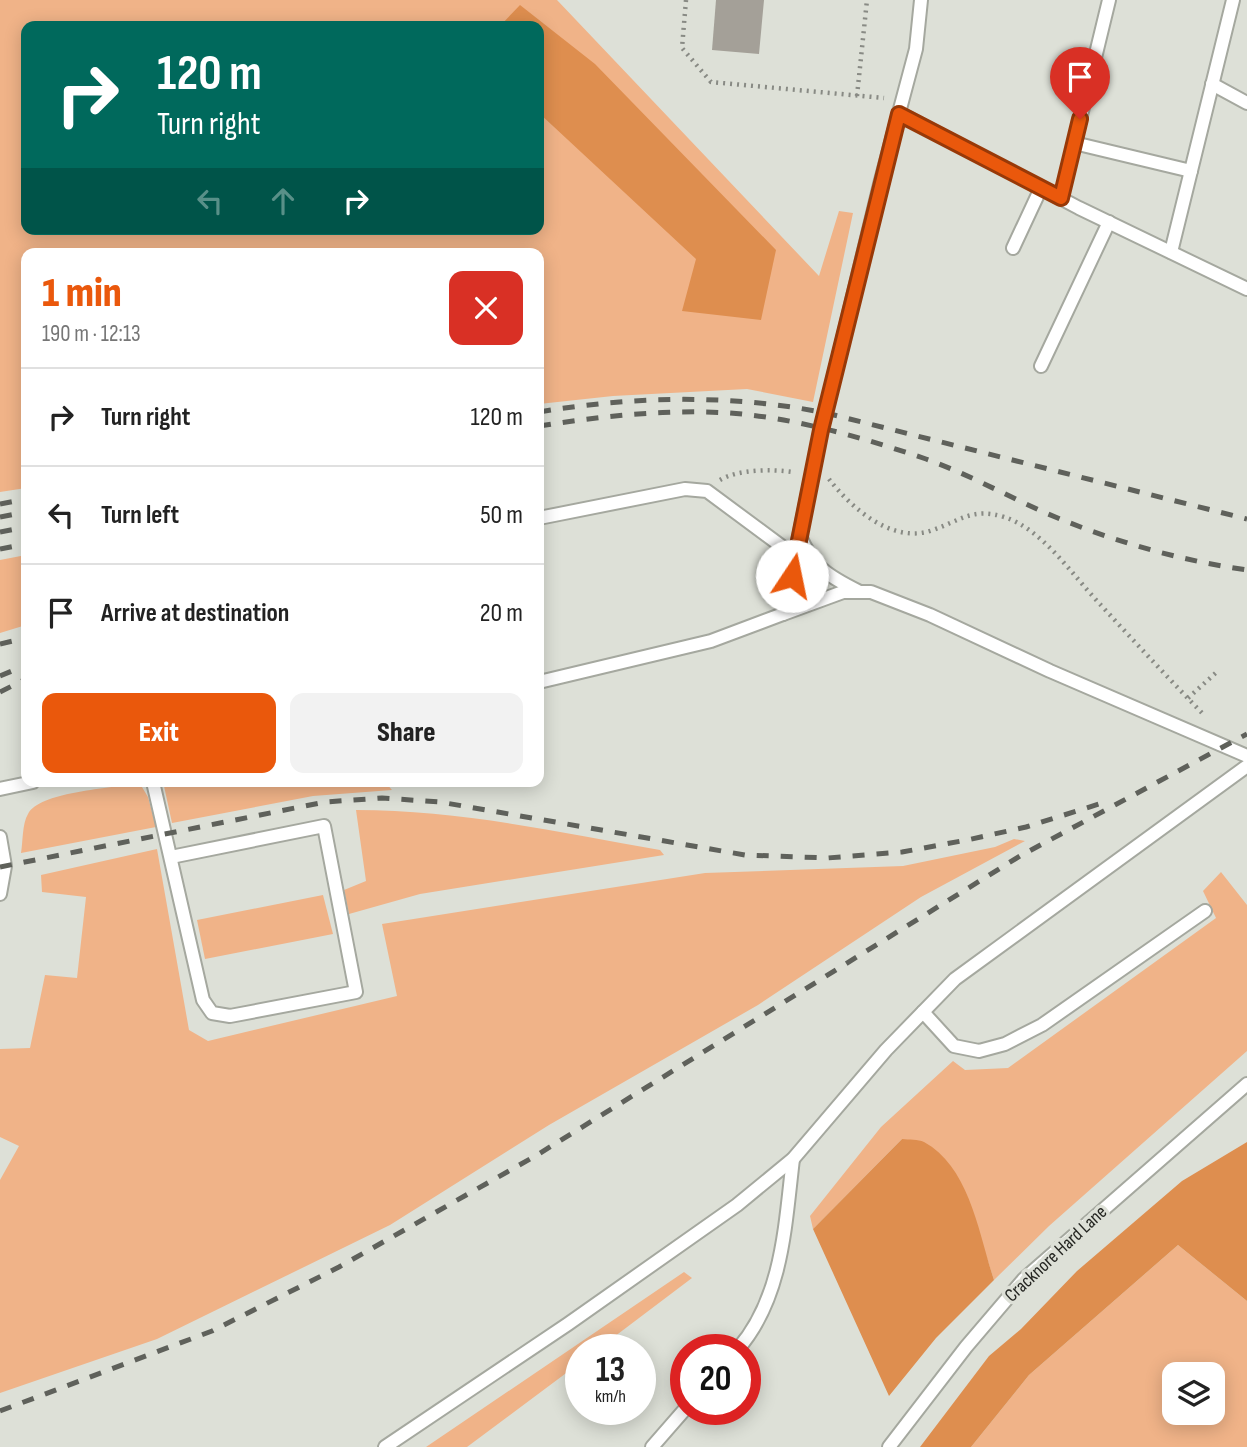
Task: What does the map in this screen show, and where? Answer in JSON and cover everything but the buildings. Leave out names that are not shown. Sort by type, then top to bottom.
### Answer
[{"type":"lane","points":[[783,614],[811,475],[915,49],[921,0]]},
{"type":"lane","points":[[1061,198],[1109,0]]},
{"type":"lane","points":[[1171,252],[1233,0]]},
{"type":"lane","points":[[1212,84],[1247,103]]},
{"type":"lane","points":[[899,114],[1041,188],[1247,289]]},
{"type":"lane","points":[[1074,143],[1191,171]]},
{"type":"lane","points":[[1013,248],[1041,188]]},
{"type":"lane","points":[[1041,366],[1110,222]]},
{"type":"lane","points":[[544,517],[685,489],[707,491],[796,557]]},
{"type":"lane","points":[[799,534],[809,556],[819,567],[832,578],[858,592]]},
{"type":"lane","points":[[544,681],[711,641],[843,592],[858,592],[891,598],[1247,756]]},
{"type":"lane","points":[[384,1447],[568,1324],[737,1205],[793,1159],[886,1050],[955,979],[1247,766]]},
{"type":"lane","points":[[0,789],[21,785]]},
{"type":"lane","points":[[154,787],[203,1000],[212,1013],[230,1016],[356,992],[324,825],[171,857]]},
{"type":"lane","points":[[0,837],[5,866],[0,894]]},
{"type":"lane","points":[[923,1012],[954,1046],[979,1051],[1005,1044],[1042,1025],[1205,911]]},
{"type":"lane","name":"Cracknore Hard Lane","points":[[889,1447],[965,1347],[1024,1279],[1247,1084]]},
{"type":"lane","points":[[751,1334],[773,1288],[784,1236],[793,1159]]},
{"type":"lane","points":[[652,1447],[671,1425]]},
{"type":"path","points":[[686,0],[682,48],[711,82],[902,100]]},
{"type":"path","points":[[857,96],[867,0]]},
{"type":"path","points":[[700,490],[725,476],[778,470],[828,478],[839,493],[877,524],[900,531],[931,531],[961,516],[981,514],[1000,515],[1014,520],[1048,548],[1209,721],[1199,736]]},
{"type":"path","points":[[1188,698],[1219,670]]},
{"type":"shaded area","points":[[0,0],[557,0],[819,276],[839,211],[853,213],[813,402],[747,389],[613,396],[544,403],[544,248],[21,248],[21,489],[0,492]]},
{"type":"shaded area","points":[[520,5],[540,21],[505,21]]},
{"type":"shaded area","points":[[544,24],[595,64],[776,250],[761,320],[682,311],[696,259],[544,118]]},
{"type":"shaded area","points":[[21,556],[21,627],[0,633],[0,560]]},
{"type":"shaded area","points":[[142,787],[148,797],[156,827],[21,853],[25,823],[28,814],[35,807],[59,796],[91,790]]},
{"type":"shaded area","points":[[164,787],[389,787],[392,790],[313,796],[172,823]]},
{"type":"shaded area","points":[[356,810],[433,814],[509,823],[660,850],[664,855],[420,894],[349,914],[344,890],[366,881]]},
{"type":"shaded area","points":[[1014,839],[1025,841],[921,897],[758,1005],[549,1125],[390,1225],[157,1339],[0,1393],[0,1180],[19,1146],[0,1137],[0,1049],[30,1048],[45,975],[77,978],[86,897],[42,892],[41,875],[157,849],[189,1030],[208,1041],[397,996],[382,924],[705,873],[903,866],[995,847]]},
{"type":"shaded area","points":[[1221,872],[1247,905],[1247,1051],[1049,1226],[994,1280],[968,1200],[902,1139],[813,1229],[810,1216],[881,1127],[953,1061],[965,1070],[1008,1068],[1216,918],[1203,891]]},
{"type":"shaded area","points":[[323,895],[333,934],[205,959],[197,920]]},
{"type":"shaded area","points":[[902,1139],[924,1142],[940,1153],[952,1168],[971,1204],[994,1280],[936,1338],[889,1396],[813,1229]]},
{"type":"shaded area","points":[[1247,1142],[1247,1301],[1178,1245],[1029,1375],[971,1447],[920,1447],[989,1356],[1021,1329],[1077,1271],[1182,1181]]},
{"type":"shaded area","points":[[1178,1245],[1247,1301],[1247,1447],[971,1447],[1029,1375]]},
{"type":"shaded area","points":[[684,1272],[692,1278],[618,1334],[593,1334]]},
{"type":"shaded area","points":[[565,1353],[565,1374],[467,1447],[426,1447]]},
{"type":"railway","points":[[544,411],[611,403],[682,399],[790,407],[826,413],[1247,519]]},
{"type":"railway","points":[[544,425],[610,416],[682,412],[730,413],[805,424],[926,459],[1096,533],[1171,555],[1247,570]]},
{"type":"railway","points":[[0,504],[21,500]]},
{"type":"railway","points":[[0,517],[21,513]]},
{"type":"railway","points":[[0,532],[21,528]]},
{"type":"railway","points":[[0,549],[21,545]]},
{"type":"railway","points":[[0,644],[21,639]]},
{"type":"railway","points":[[0,676],[21,667]]},
{"type":"railway","points":[[0,692],[21,682]]},
{"type":"railway","points":[[0,1411],[212,1331],[339,1267],[537,1155],[1020,856],[1247,734]]},
{"type":"railway","points":[[0,867],[325,802],[382,798],[440,802],[745,855],[827,858],[902,852],[967,840],[1026,827],[1099,804]]},
{"type":"route","points":[[792,576],[821,430],[899,114],[1061,198],[1080,119]]}]
